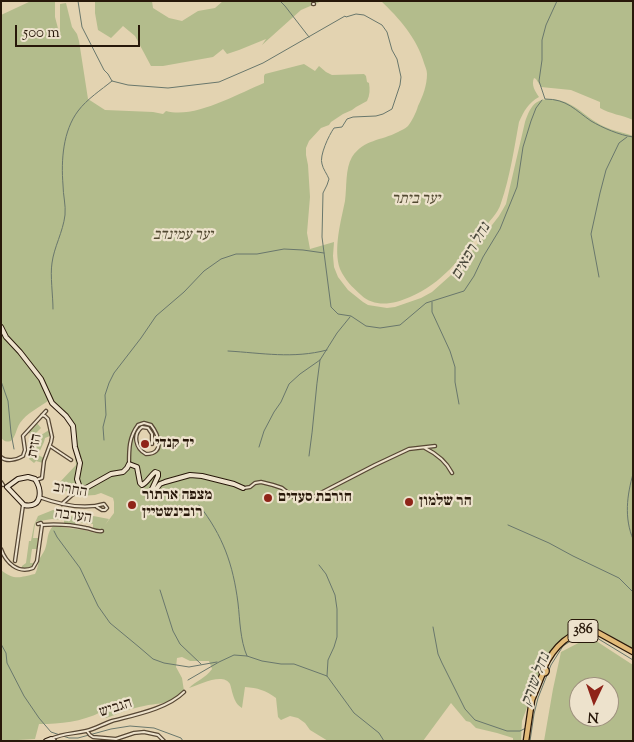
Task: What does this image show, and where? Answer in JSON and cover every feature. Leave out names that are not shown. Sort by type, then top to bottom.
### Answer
[{"type":"main road","name":"386","points":[[526,741],[532,700],[550,656],[559,644],[575,634],[588,630],[602,634],[633,652]]},
{"type":"street","points":[[1,327],[6,337],[41,379],[52,403],[66,416],[73,426],[80,463],[76,479],[81,489]]},
{"type":"street","name":"הזית","points":[[1,457],[7,460],[23,456],[25,450],[23,436],[46,411]]},
{"type":"street","name":"הזית","points":[[36,480],[42,478],[44,461],[52,439],[48,419],[42,414]]},
{"type":"street","points":[[62,504],[81,489],[90,487],[112,473],[123,472],[127,468],[131,438],[135,429],[140,424],[151,425],[157,436],[158,445],[156,451],[149,455],[138,448],[137,434],[142,427],[148,428],[151,432],[152,444]]},
{"type":"street","points":[[50,446],[71,460]]},
{"type":"street","points":[[128,464],[138,468],[142,485],[152,474],[158,472],[152,489],[154,492],[164,482],[194,475],[216,479],[243,488],[260,482],[273,485],[282,488],[300,501],[315,496],[409,449],[435,446]]},
{"type":"street","points":[[423,447],[438,455],[452,473]]},
{"type":"street","points":[[31,477],[36,480],[39,497],[34,505],[23,505],[3,485],[22,478],[31,477]]},
{"type":"street","name":"החרוב","points":[[39,497],[62,504],[97,506]]},
{"type":"street","points":[[15,561],[23,505]]},
{"type":"street","name":"הערבה","points":[[38,524],[65,525],[88,528],[97,532],[102,531]]},
{"type":"street","name":"הערבה","points":[[1,549],[6,559],[16,568],[24,570],[33,568],[37,561],[42,525]]},
{"type":"street","name":"הגביש","points":[[53,740],[62,734],[87,731],[108,722],[162,706],[184,692]]},
{"type":"street","points":[[87,731],[93,737],[120,740],[134,733],[142,732],[158,735],[164,741]]},
{"type":"street","points":[[46,741],[53,740]]},
{"type":"green space","name":"יער עמינדב","points":[[31,1],[55,1],[55,17],[60,36],[60,4],[66,3],[72,27],[79,41],[88,99],[105,110],[163,114],[166,111],[177,113],[203,109],[264,83],[265,74],[304,64],[315,71],[319,66],[332,75],[364,74],[369,83],[367,101],[321,128],[309,141],[306,148],[310,197],[307,233],[310,249],[334,242],[334,267],[338,277],[348,290],[368,305],[387,308],[395,307],[421,298],[432,292],[460,267],[506,204],[525,122],[531,108],[537,102],[552,99],[566,102],[603,126],[633,136],[633,649],[599,629],[584,629],[560,641],[548,654],[541,669],[522,721],[521,741],[513,741],[513,738],[476,728],[466,721],[451,703],[423,741],[328,741],[310,730],[298,718],[290,716],[281,720],[278,717],[276,698],[261,690],[245,687],[242,708],[235,701],[230,684],[222,679],[205,682],[189,688],[212,669],[209,661],[190,661],[182,657],[177,658],[176,667],[182,678],[184,691],[174,699],[165,703],[134,708],[106,718],[101,712],[71,722],[39,724],[35,739],[1,741],[1,570],[14,577],[35,574],[53,526],[95,533],[101,531],[93,528],[93,524],[78,522],[77,525],[64,524],[64,520],[52,519],[37,521],[33,538],[38,538],[37,549],[32,549],[30,563],[34,563],[31,568],[22,569],[22,566],[26,563],[29,541],[31,541],[34,525],[38,516],[53,510],[61,511],[60,514],[68,516],[87,518],[88,515],[109,519],[105,525],[114,513],[114,502],[113,498],[101,493],[80,496],[60,489],[60,482],[76,465],[74,446],[69,423],[48,401],[23,419],[11,441],[5,441],[1,437],[1,15]],"holes":[[[145,424],[155,432],[157,442],[154,455],[141,453],[134,443],[135,431]]]},
{"type":"green space","points":[[95,1],[152,1],[153,8],[169,18],[182,21],[198,11],[215,8],[223,1],[322,1],[301,10],[262,45],[266,39],[227,54],[223,49],[213,57],[163,66],[151,66],[135,36],[123,26],[111,38],[98,30]]},
{"type":"green space","name":"יער ביתר","points":[[381,1],[633,1],[633,120],[604,110],[600,108],[600,102],[571,90],[541,87],[534,78],[533,86],[539,97],[527,108],[519,122],[512,163],[500,207],[458,260],[432,285],[410,297],[385,304],[366,299],[352,286],[340,269],[337,253],[347,173],[352,157],[367,144],[392,135],[408,126],[423,94],[426,82],[427,74],[417,45],[401,21]]},
{"type":"green space","points":[[37,423],[41,428],[35,434],[38,437],[49,430],[50,436],[45,438],[38,455],[44,458],[43,463],[36,461],[34,463],[29,459],[35,447],[33,445],[37,440],[28,432]]},
{"type":"green space","points":[[590,637],[633,665],[633,741],[544,741],[561,652]]},
{"type":"waterway","points":[[78,1],[82,27],[104,70],[112,81],[128,85],[168,88],[219,82],[263,63],[345,16],[364,15],[382,25],[387,32],[392,50],[397,59],[401,77],[392,109],[376,116],[353,117],[347,119],[342,127],[334,128],[325,146],[321,160],[329,179],[323,193],[322,237],[331,307],[338,314],[351,316],[366,326],[380,328],[400,325],[426,303],[464,291],[500,229],[517,187],[523,147],[531,121],[536,108],[542,100]]},
{"type":"waterway","points":[[280,1],[309,37]]},
{"type":"waterway","name":"נחל רפאים","points":[[557,1],[546,25],[542,40],[539,81],[545,99],[553,99],[565,103],[591,121],[617,133],[633,137]]},
{"type":"waterway","points":[[53,309],[52,263],[65,215],[62,166],[66,137],[78,111],[112,81]]},
{"type":"waterway","points":[[599,277],[591,234],[606,170],[619,143],[627,137]]},
{"type":"waterway","points":[[104,440],[105,395],[114,373],[156,316],[184,292],[204,271],[221,259],[236,254],[257,254],[284,249],[324,253]]},
{"type":"waterway","points":[[432,302],[432,312],[450,351],[455,367],[455,382],[459,404]]},
{"type":"waterway","points":[[259,447],[264,431],[289,384],[320,360],[337,333],[350,317]]},
{"type":"waterway","points":[[228,351],[290,355],[327,350]]},
{"type":"waterway","points":[[309,456],[320,360]]},
{"type":"waterway","points":[[1,381],[8,401],[14,449]]},
{"type":"waterway","points":[[633,474],[627,506],[628,523],[633,539]]},
{"type":"waterway","points":[[199,505],[221,539],[230,563],[236,589],[242,637],[247,656]]},
{"type":"waterway","points":[[508,525],[619,578],[633,592]]},
{"type":"waterway","points":[[54,531],[80,568],[98,606],[110,623],[153,659],[164,663],[189,667],[217,662]]},
{"type":"waterway","points":[[319,565],[326,574],[335,595],[337,609],[337,637],[328,660],[327,676]]},
{"type":"waterway","points":[[160,590],[173,631],[180,644],[201,664]]},
{"type":"waterway","points":[[433,627],[438,654],[442,663],[465,709],[475,720],[507,731],[520,731],[526,728]]},
{"type":"waterway","name":"נחל שורק","points":[[530,741],[538,698],[551,665],[563,646],[581,636],[590,635],[633,660]]},
{"type":"waterway","points":[[1,644],[6,653],[7,663],[24,696],[51,732],[69,738],[78,738],[130,726],[154,728],[181,738],[183,741]]},
{"type":"waterway","points":[[188,680],[234,655],[281,664],[294,664],[327,676],[354,713],[379,733],[384,741]]},
{"type":"place","name":"יד קנדי","points":[[145,444]]},
{"type":"place","name":"חורבת סעדים","points":[[268,498]]},
{"type":"place","name":"הר שלמון","points":[[409,502]]},
{"type":"place","name":"מצפה ארתור רובינשטיין","points":[[132,505]]}]
